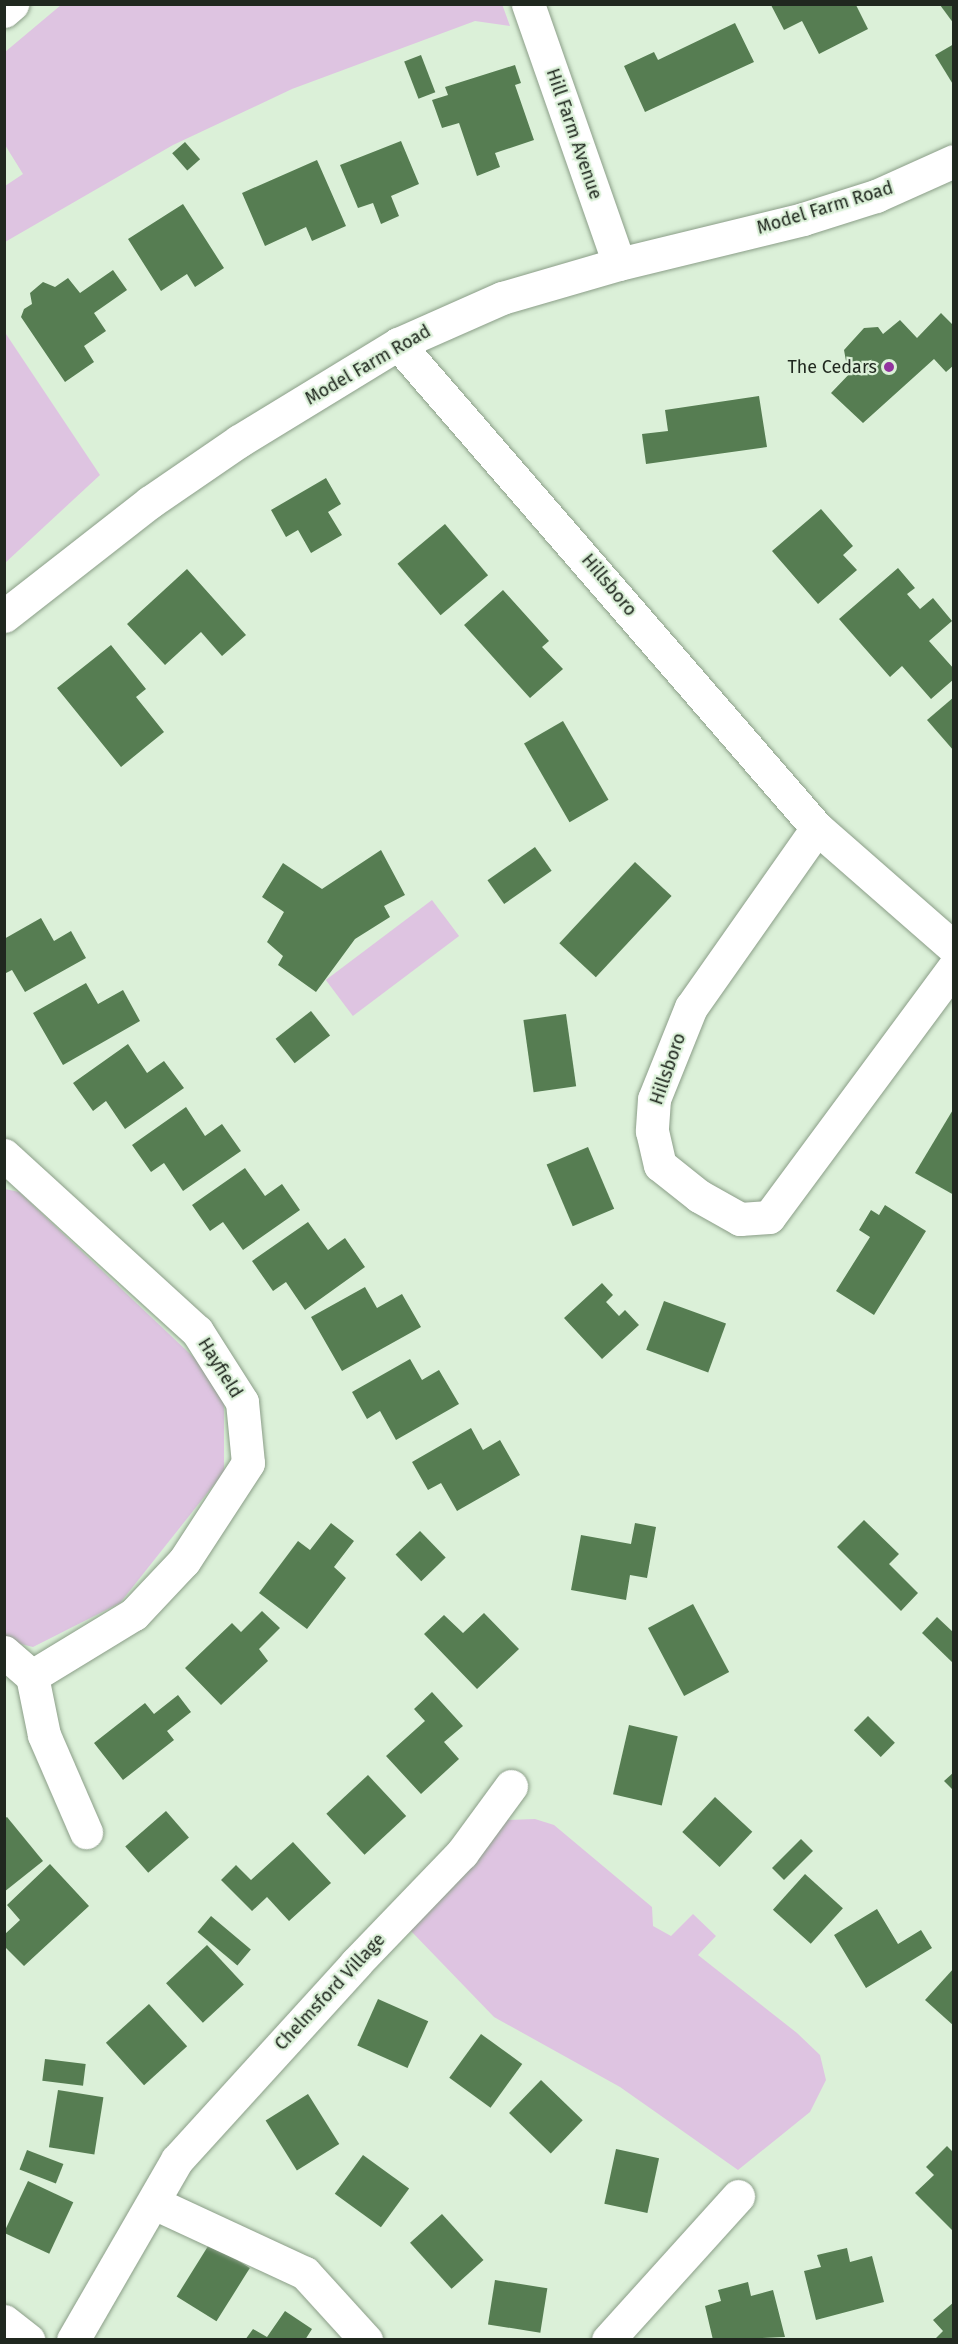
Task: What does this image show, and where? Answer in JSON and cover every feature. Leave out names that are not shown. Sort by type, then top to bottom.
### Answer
[{"type":"street","points":[[4,10],[12,4]]},
{"type":"street","name":"Hill Farm Avenue","points":[[528,4],[619,264]]},
{"type":"street","name":"Model Farm Road","points":[[4,616],[150,502],[222,453],[398,344],[502,298],[619,264],[803,219],[876,196],[954,162]]},
{"type":"street","name":"Hillsboro","points":[[398,344],[817,828],[954,948]]},
{"type":"street","name":"Hillsboro","points":[[817,828],[691,1007],[654,1099],[652,1131],[660,1165],[699,1197],[740,1219],[769,1217],[954,967]]},
{"type":"street","name":"Hayfield","points":[[5,1158],[197,1331],[242,1402],[248,1463],[184,1562],[134,1614],[32,1676]]},
{"type":"street","points":[[4,1652],[32,1676],[44,1735],[86,1832]]},
{"type":"street","name":"Chelmsford Village","points":[[73,2340],[177,2160],[356,1963],[462,1853],[511,1786]]},
{"type":"street","points":[[608,2340],[738,2196]]},
{"type":"street","points":[[154,2203],[305,2273],[366,2340]]},
{"type":"street","points":[[4,2321],[28,2340]]},
{"type":"shaded area","points":[[502,4],[510,26],[475,21],[292,89],[173,145],[5,242],[5,186],[23,174],[5,145],[5,52],[61,5]]},
{"type":"shaded area","points":[[4,331],[100,475],[5,563],[4,563]]},
{"type":"shaded area","points":[[432,900],[459,936],[353,1016],[326,980]]},
{"type":"shaded area","points":[[5,1189],[19,1192],[205,1368],[224,1404],[224,1472],[120,1603],[33,1647],[9,1641],[5,1636]]},
{"type":"shaded area","points":[[535,1819],[554,1825],[652,1907],[653,1926],[671,1936],[693,1914],[716,1936],[698,1955],[797,2033],[820,2055],[826,2080],[810,2112],[738,2170],[620,2087],[494,2017],[410,1930],[454,1886],[505,1820]]},
{"type":"building","points":[[771,5],[856,5],[868,29],[819,54],[802,21],[784,30]]},
{"type":"building","points":[[940,5],[954,5],[954,24]]},
{"type":"building","points":[[735,23],[754,62],[645,112],[624,66],[654,52],[658,60]]},
{"type":"building","points":[[954,44],[954,86],[935,55]]},
{"type":"building","points":[[421,55],[435,92],[419,99],[404,61]]},
{"type":"building","points":[[515,65],[521,83],[515,85],[534,140],[495,153],[500,167],[477,176],[459,123],[442,128],[432,100],[448,95],[445,87]]},
{"type":"building","points":[[401,141],[419,184],[391,196],[399,216],[381,224],[373,203],[358,208],[340,165]]},
{"type":"building","points":[[185,142],[200,159],[187,171],[172,153]]},
{"type":"building","points":[[317,160],[346,226],[312,241],[306,227],[265,246],[242,193]]},
{"type":"building","points":[[183,204],[224,268],[195,287],[187,274],[161,291],[128,239]]},
{"type":"building","points":[[113,270],[127,290],[94,313],[106,331],[84,346],[94,362],[65,382],[21,317],[24,309],[32,304],[30,293],[43,282],[55,287],[68,278],[80,293]]},
{"type":"building","name":"The Cedars","points":[[941,313],[954,326],[954,365],[946,372],[934,359],[863,423],[831,393],[854,369],[846,361],[844,350],[864,328],[878,327],[883,334],[900,320],[917,338]]},
{"type":"building","points":[[759,396],[767,447],[646,464],[642,434],[668,431],[665,410]]},
{"type":"building","points":[[326,478],[341,504],[328,512],[342,535],[311,553],[298,530],[286,537],[271,510]]},
{"type":"building","points":[[821,509],[853,546],[843,555],[857,570],[818,604],[772,551]]},
{"type":"building","points":[[445,524],[488,575],[441,615],[398,564]]},
{"type":"building","points":[[898,568],[915,588],[907,594],[920,609],[933,598],[952,621],[929,641],[954,669],[954,679],[931,699],[902,666],[890,677],[839,619]]},
{"type":"building","points":[[187,569],[246,635],[222,656],[201,632],[165,665],[127,624]]},
{"type":"building","points":[[503,590],[549,641],[542,647],[563,669],[530,698],[464,625]]},
{"type":"building","points":[[111,645],[146,689],[136,697],[164,732],[121,767],[57,688]]},
{"type":"building","points":[[954,697],[954,751],[927,720]]},
{"type":"building","points":[[563,721],[608,800],[570,822],[524,744]]},
{"type":"building","points":[[535,847],[552,871],[504,904],[487,880]]},
{"type":"building","points":[[381,850],[405,895],[384,906],[390,917],[355,939],[316,992],[278,965],[283,956],[267,942],[284,912],[262,897],[283,863],[322,889]]},
{"type":"building","points":[[635,862],[672,896],[596,977],[559,943]]},
{"type":"building","points":[[41,918],[54,941],[71,931],[86,958],[25,992],[12,970],[4,974],[4,939]]},
{"type":"building","points":[[86,983],[98,1004],[123,990],[140,1021],[63,1065],[33,1013]]},
{"type":"building","points":[[311,1011],[330,1035],[295,1063],[276,1039]]},
{"type":"building","points":[[566,1014],[576,1086],[534,1092],[523,1020]]},
{"type":"building","points":[[128,1044],[147,1073],[164,1061],[184,1088],[125,1129],[106,1101],[93,1111],[73,1083]]},
{"type":"building","points":[[186,1107],[205,1136],[222,1124],[241,1151],[183,1191],[164,1163],[151,1172],[132,1145]]},
{"type":"building","points":[[954,1108],[954,1195],[915,1173]]},
{"type":"building","points":[[588,1147],[614,1209],[573,1226],[547,1165]]},
{"type":"building","points":[[245,1168],[265,1196],[282,1184],[300,1210],[243,1250],[223,1222],[210,1231],[192,1205]]},
{"type":"building","points":[[885,1205],[926,1231],[874,1315],[836,1291],[870,1237],[859,1230],[871,1210],[879,1215]]},
{"type":"building","points":[[308,1222],[328,1250],[345,1238],[365,1267],[305,1310],[286,1282],[273,1291],[252,1261]]},
{"type":"building","points":[[602,1283],[613,1295],[606,1302],[619,1316],[625,1310],[639,1325],[602,1359],[564,1318]]},
{"type":"building","points":[[365,1287],[377,1308],[402,1294],[421,1327],[342,1371],[311,1317]]},
{"type":"building","points":[[664,1301],[726,1324],[708,1372],[646,1350]]},
{"type":"building","points":[[410,1359],[422,1380],[439,1370],[459,1404],[396,1440],[380,1411],[367,1419],[352,1392]]},
{"type":"building","points":[[471,1428],[483,1450],[500,1440],[520,1475],[457,1511],[441,1483],[428,1490],[412,1462]]},
{"type":"building","points":[[864,1520],[899,1554],[889,1564],[918,1593],[901,1611],[837,1547]]},
{"type":"building","points":[[331,1523],[354,1541],[334,1567],[346,1578],[307,1629],[259,1593],[298,1541],[310,1550]]},
{"type":"building","points":[[635,1523],[656,1527],[647,1578],[630,1575],[626,1600],[571,1590],[581,1535],[631,1544]]},
{"type":"building","points":[[420,1531],[446,1558],[421,1581],[396,1555]]},
{"type":"building","points":[[693,1604],[729,1672],[684,1696],[648,1628]]},
{"type":"building","points":[[262,1611],[280,1628],[259,1649],[268,1661],[221,1705],[185,1668],[232,1623],[241,1632]]},
{"type":"building","points":[[484,1613],[519,1649],[477,1689],[424,1634],[444,1615],[463,1633]]},
{"type":"building","points":[[937,1617],[954,1633],[954,1664],[922,1633]]},
{"type":"building","points":[[432,1692],[463,1726],[444,1742],[459,1759],[421,1794],[386,1756],[425,1721],[414,1709]]},
{"type":"building","points":[[178,1695],[191,1712],[167,1731],[174,1740],[123,1780],[94,1743],[145,1703],[154,1714]]},
{"type":"building","points":[[868,1716],[895,1743],[881,1757],[854,1730]]},
{"type":"building","points":[[629,1725],[678,1736],[662,1805],[613,1794]]},
{"type":"building","points":[[954,1772],[954,1791],[944,1781]]},
{"type":"building","points":[[368,1775],[406,1816],[365,1855],[326,1814]]},
{"type":"building","points":[[715,1797],[752,1832],[720,1867],[682,1832]]},
{"type":"building","points":[[166,1811],[189,1837],[148,1873],[125,1846]]},
{"type":"building","points":[[7,1817],[43,1861],[4,1892],[4,1819]]},
{"type":"building","points":[[801,1839],[813,1851],[784,1880],[772,1868]]},
{"type":"building","points":[[293,1842],[331,1883],[289,1921],[267,1897],[252,1911],[221,1880],[236,1865],[251,1880]]},
{"type":"building","points":[[50,1864],[89,1906],[24,1966],[4,1946],[4,1935],[20,1920],[7,1905]]},
{"type":"building","points":[[805,1874],[843,1908],[811,1944],[773,1910]]},
{"type":"building","points":[[877,1909],[898,1944],[921,1930],[932,1948],[866,1988],[834,1935]]},
{"type":"building","points":[[211,1916],[251,1949],[237,1966],[198,1932]]},
{"type":"building","points":[[207,1945],[244,1984],[203,2023],[166,1983]]},
{"type":"building","points":[[954,1968],[954,2026],[925,2000]]},
{"type":"building","points":[[378,1999],[428,2021],[408,2068],[357,2046]]},
{"type":"building","points":[[149,2004],[187,2046],[144,2085],[106,2043]]},
{"type":"building","points":[[481,2034],[522,2064],[491,2108],[449,2078]]},
{"type":"building","points":[[45,2059],[86,2064],[83,2086],[42,2081]]},
{"type":"building","points":[[541,2080],[583,2120],[551,2153],[509,2113]]},
{"type":"building","points":[[58,2090],[103,2097],[94,2154],[49,2147]]},
{"type":"building","points":[[308,2094],[339,2144],[297,2171],[266,2120]]},
{"type":"building","points":[[947,2146],[954,2153],[952,2230],[915,2193],[934,2175],[926,2167]]},
{"type":"building","points":[[616,2149],[659,2158],[647,2213],[604,2204]]},
{"type":"building","points":[[27,2150],[63,2164],[56,2184],[19,2170]]},
{"type":"building","points":[[363,2155],[409,2189],[381,2227],[335,2194]]},
{"type":"building","points":[[28,2181],[73,2202],[49,2254],[4,2233]]},
{"type":"building","points":[[442,2214],[483,2260],[452,2289],[410,2243]]},
{"type":"building","points":[[210,2243],[250,2268],[216,2321],[177,2296]]},
{"type":"building","points":[[847,2248],[850,2262],[872,2256],[884,2302],[816,2320],[804,2271],[821,2267],[817,2255]]},
{"type":"building","points":[[495,2280],[547,2288],[540,2333],[488,2324]]},
{"type":"building","points":[[748,2282],[751,2296],[773,2290],[785,2337],[713,2340],[705,2306],[721,2301],[718,2290]]},
{"type":"building","points":[[954,2302],[954,2340],[937,2340],[936,2338],[943,2331],[933,2320]]},
{"type":"building","points":[[285,2311],[312,2329],[305,2340],[245,2340],[253,2329],[267,2337]]},
{"type":"place","name":"The Cedars","points":[[889,367]]}]
